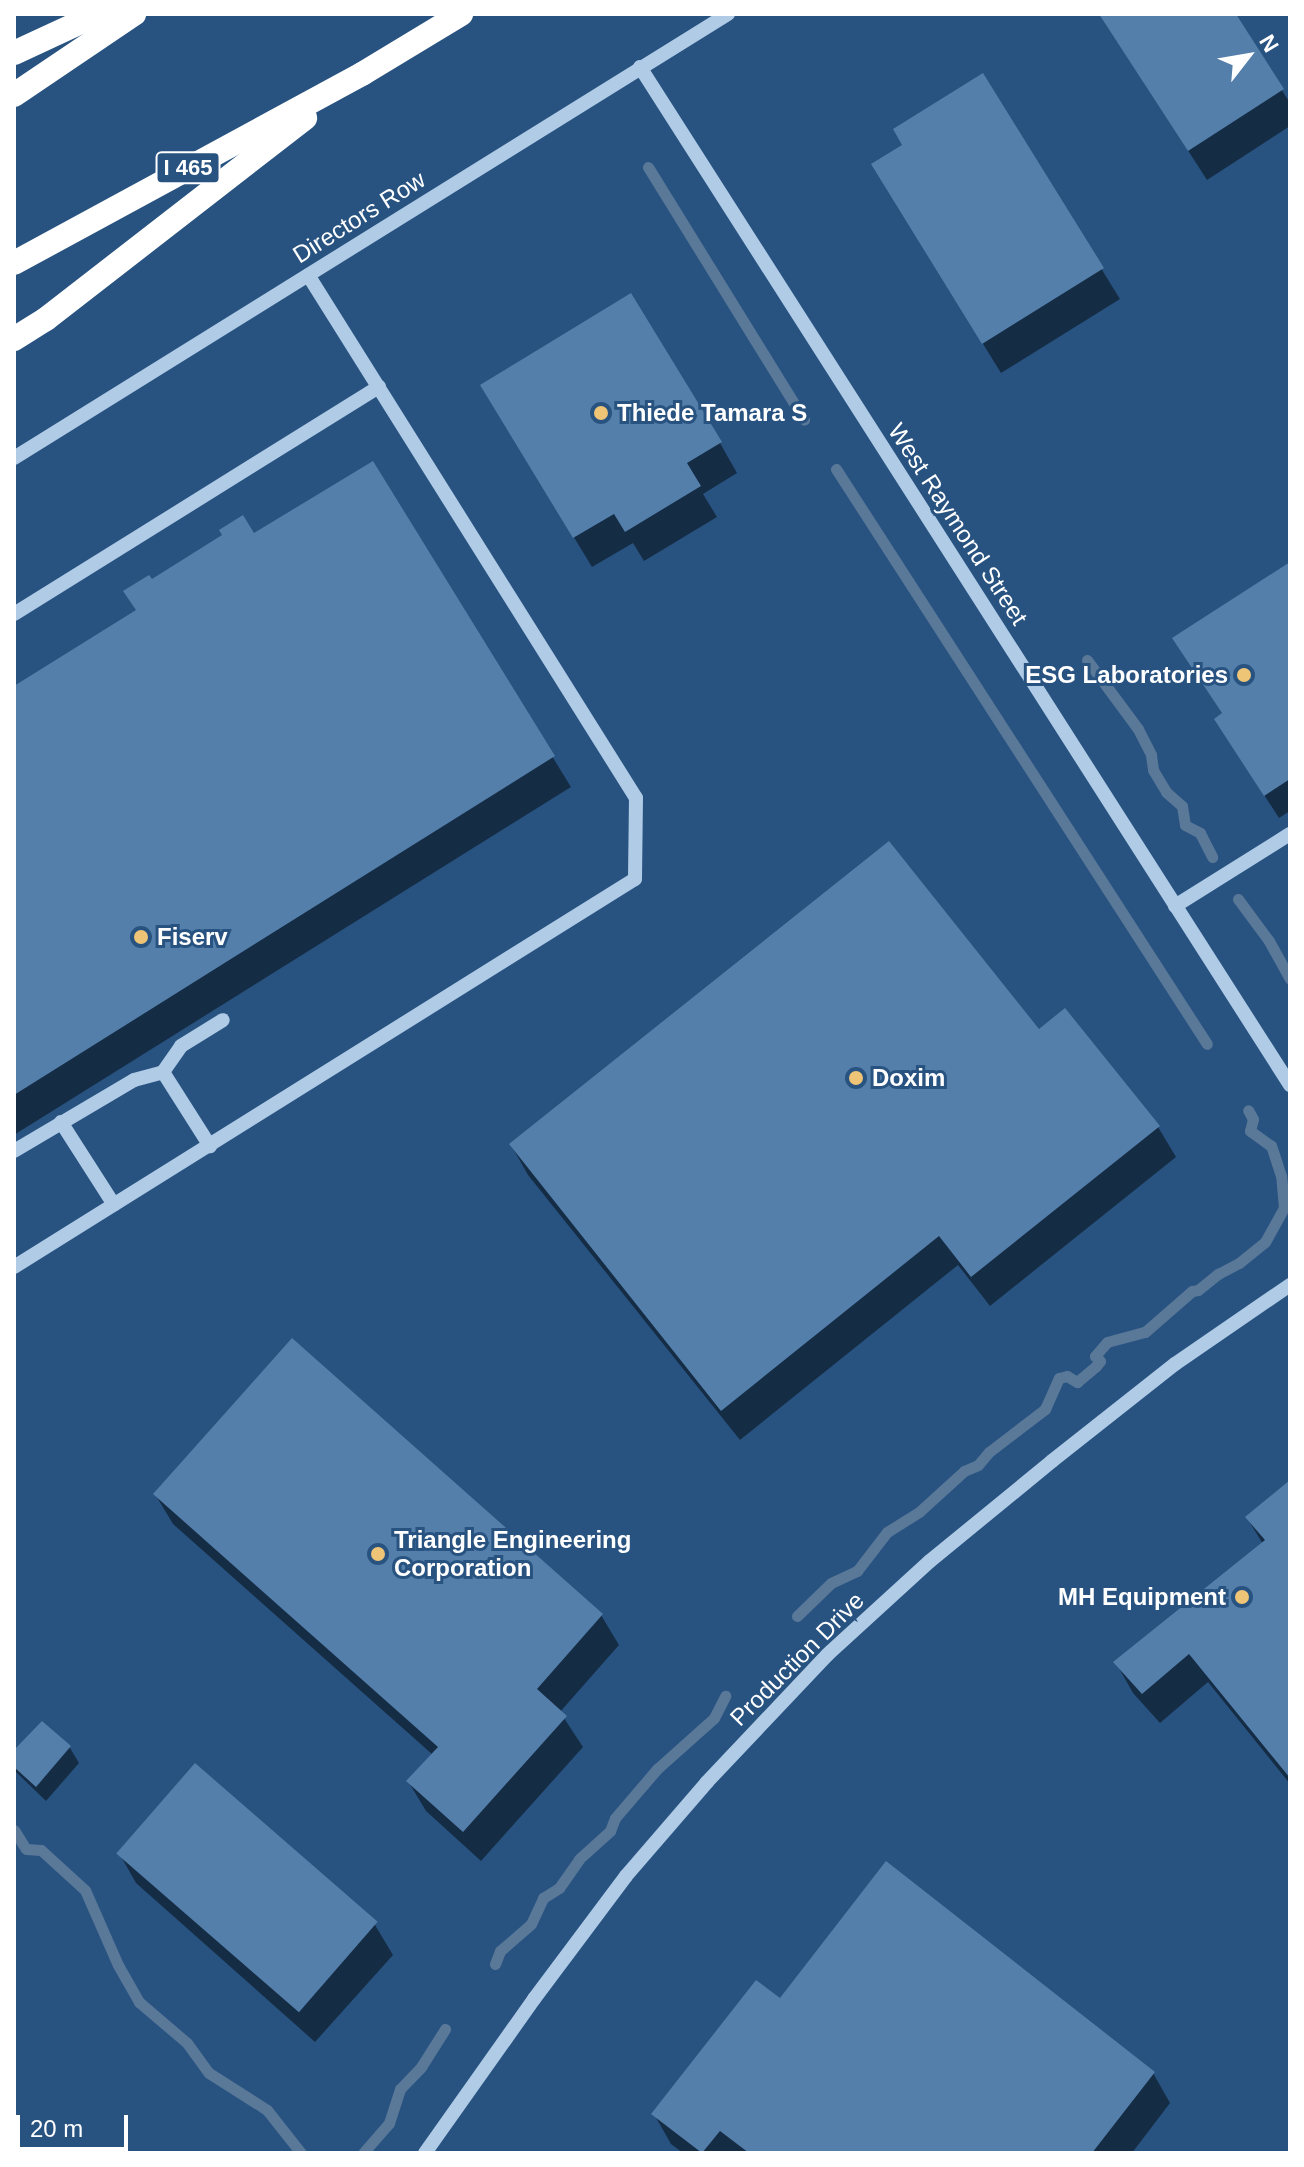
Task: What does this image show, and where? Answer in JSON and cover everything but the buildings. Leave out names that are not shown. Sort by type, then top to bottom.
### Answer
[{"type":"highway","points":[[14,53],[98,14]]},
{"type":"highway","points":[[14,95],[134,14]]},
{"type":"highway","name":"I 465","points":[[14,263],[362,74],[461,14]]},
{"type":"highway","points":[[14,339],[46,319],[362,74]]},
{"type":"street","name":"Directors Row","points":[[14,458],[728,14]]},
{"type":"street","name":"West Raymond Street","points":[[640,67],[1290,1085]]},
{"type":"street","points":[[14,1267],[635,879],[636,798],[308,275]]},
{"type":"street","points":[[14,614],[379,387]]},
{"type":"street","points":[[1175,906],[1290,834]]},
{"type":"street","points":[[14,1151],[134,1080],[163,1072],[181,1046],[223,1020]]},
{"type":"street","points":[[163,1072],[210,1146]]},
{"type":"street","points":[[61,1122],[114,1205]]},
{"type":"street","name":"Production Drive","points":[[425,2153],[626,1876],[707,1782],[827,1655],[930,1561],[1052,1461],[1175,1364],[1290,1285]]},
{"type":"waterway","points":[[648,167],[804,420]]},
{"type":"waterway","points":[[836,469],[1207,1044]]},
{"type":"waterway","points":[[1087,660],[1138,729],[1151,755],[1153,770],[1166,792],[1182,806],[1185,825],[1200,833],[1212,857]]},
{"type":"waterway","points":[[1238,899],[1269,941],[1290,979]]},
{"type":"waterway","points":[[797,1616],[831,1583],[857,1571],[887,1532],[919,1512],[964,1471],[978,1465],[989,1452],[1045,1409],[1059,1378],[1067,1376],[1077,1382],[1100,1361],[1095,1356],[1107,1342],[1145,1332],[1192,1291],[1239,1263],[1265,1242],[1284,1208],[1281,1176],[1271,1146],[1250,1131],[1253,1119],[1248,1110]]},
{"type":"waterway","points":[[495,1964],[500,1951],[531,1924],[543,1898],[559,1888],[579,1859],[610,1831],[615,1818],[657,1769],[714,1718],[725,1696]]},
{"type":"waterway","points":[[14,1830],[26,1849],[41,1850],[85,1890],[118,1965],[139,2002],[187,2043],[209,2073],[267,2110],[301,2153]]},
{"type":"waterway","points":[[363,2153],[389,2123],[400,2089],[421,2067],[445,2029]]},
{"type":"place","name":"Thiede Tamara S","points":[[601,413]]},
{"type":"place","name":"ESG Laboratories","points":[[1244,675]]},
{"type":"place","name":"Fiserv","points":[[141,937]]},
{"type":"place","name":"Doxim","points":[[856,1078]]},
{"type":"place","name":"Triangle Engineering Corporation","points":[[378,1554]]},
{"type":"place","name":"MH Equipment","points":[[1242,1597]]}]
